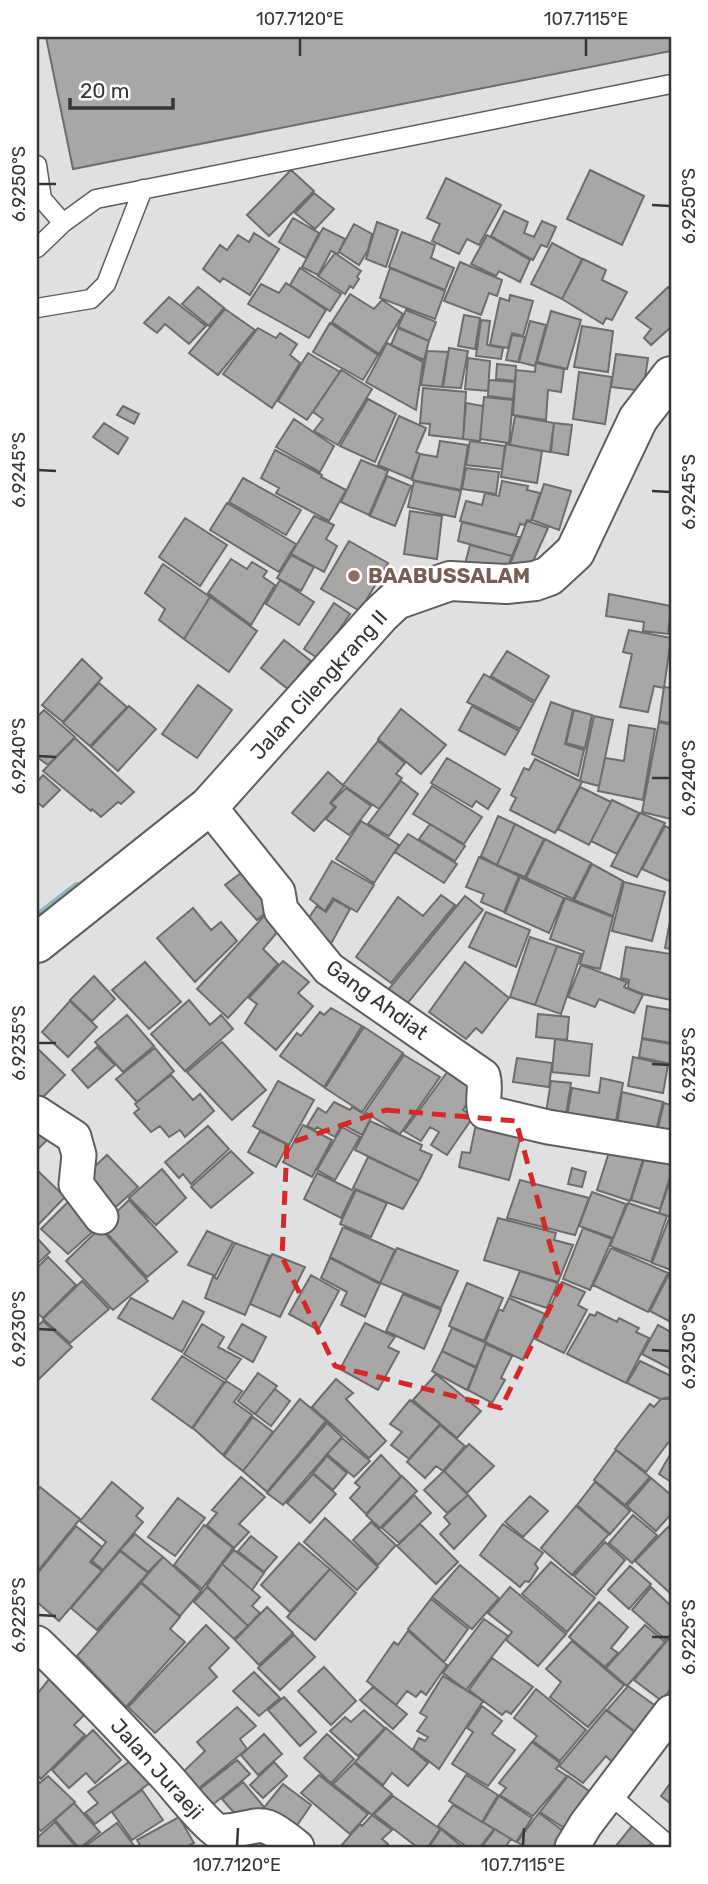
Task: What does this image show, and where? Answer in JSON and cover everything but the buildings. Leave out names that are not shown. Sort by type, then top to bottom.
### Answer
[{"type":"street","name":"Jalan Cilengkrang II","points":[[37,943],[209,806],[396,600],[450,581],[506,584],[535,581],[549,576],[575,552],[638,419],[671,376]]},
{"type":"street","name":"Gang Ahdiat","points":[[209,806],[278,892],[281,910],[329,969],[483,1076],[486,1086],[483,1105],[485,1112],[494,1116],[671,1147]]},
{"type":"street","points":[[37,1113],[74,1137],[79,1155],[76,1184],[101,1217]]},
{"type":"street","name":"Jalan Juraeji","points":[[37,1643],[128,1735],[194,1807],[207,1825],[209,1840],[261,1824],[273,1827],[297,1847]]},
{"type":"street","points":[[572,1847],[671,1712]]},
{"type":"lane","points":[[37,248],[63,223],[96,199],[671,84]]},
{"type":"lane","points":[[37,165],[39,199],[63,223]]},
{"type":"lane","points":[[37,308],[91,299],[106,284],[143,190]]},
{"type":"lane","points":[[609,1794],[671,1847]]},
{"type":"highlighted area","points":[[386,1110],[516,1121],[561,1285],[501,1408],[335,1366],[282,1257],[287,1144]]},
{"type":"waterway","points":[[37,918],[77,887]]},
{"type":"place","name":"BAABUSSALAM","points":[[354,576]]}]
